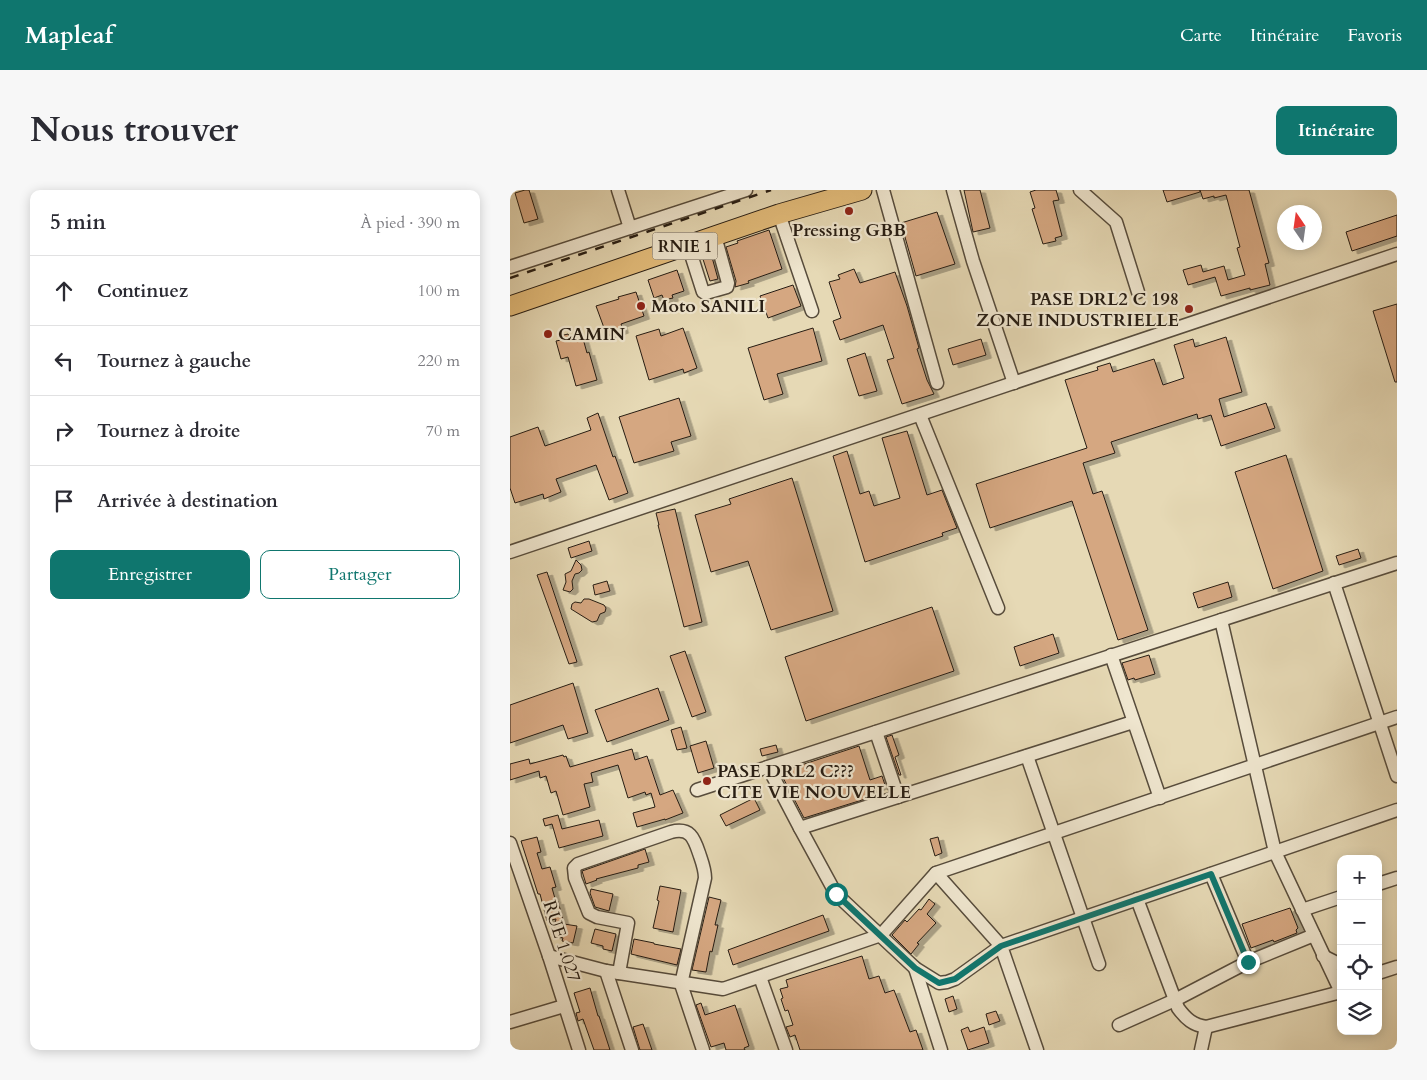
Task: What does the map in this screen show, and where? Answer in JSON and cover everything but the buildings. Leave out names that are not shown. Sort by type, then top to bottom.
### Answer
[{"type":"highway","name":"RNIE 1","points":[[510,292],[817,190]]},
{"type":"highway","name":"RNIE 1","points":[[510,306],[779,214],[862,190]]},
{"type":"street","points":[[618,190],[630,228]]},
{"type":"street","points":[[510,266],[746,190]]},
{"type":"street","points":[[884,190],[936,383]]},
{"type":"street","points":[[953,190],[973,261],[1014,383]]},
{"type":"street","points":[[1080,190],[1116,222],[1138,292]]},
{"type":"street","points":[[779,214],[812,311]]},
{"type":"street","points":[[688,245],[703,292],[706,293],[727,287],[728,283],[715,236]]},
{"type":"street","points":[[510,552],[1397,254]]},
{"type":"street","points":[[920,415],[998,608]]},
{"type":"street","points":[[697,790],[1397,563]]},
{"type":"street","points":[[1334,583],[1397,776]]},
{"type":"street","points":[[1221,620],[1274,852],[1340,990]]},
{"type":"street","points":[[1111,656],[1160,798]]},
{"type":"street","points":[[549,956],[613,972],[723,989],[881,935],[936,873],[1397,717]]},
{"type":"street","points":[[800,828],[1133,722]]},
{"type":"street","points":[[876,732],[898,797]]},
{"type":"street","points":[[1028,756],[1099,964]]},
{"type":"street","points":[[768,766],[836,894],[915,968],[939,983],[955,979],[1001,946],[1397,810]]},
{"type":"street","points":[[632,1050],[613,972],[628,923],[597,917],[589,913],[575,878],[574,868],[578,864],[681,830],[694,837],[704,867],[705,878],[681,984],[703,1050]]},
{"type":"street","name":"RUE 1.027","points":[[510,843],[513,859],[549,956],[579,1050]]},
{"type":"street","points":[[936,873],[1001,946],[1037,1050]]},
{"type":"street","points":[[1211,874],[1248,962]]},
{"type":"street","points":[[1382,883],[1397,878]]},
{"type":"street","points":[[1302,910],[1337,898]]},
{"type":"street","points":[[1137,899],[1178,1008],[1195,1025],[1206,1027],[1337,993]]},
{"type":"street","points":[[1119,1025],[1175,1000],[1248,962],[1314,935]]},
{"type":"street","points":[[1324,956],[1337,963]]},
{"type":"street","points":[[1382,972],[1397,967]]},
{"type":"street","points":[[915,968],[941,1050]]},
{"type":"street","points":[[760,977],[786,1050]]},
{"type":"street","points":[[510,1022],[564,1006]]},
{"type":"street","points":[[1201,1050],[1206,1027]]},
{"type":"railway","points":[[510,278],[771,190]]},
{"type":"place","name":"Pressing GBB","points":[[849,211]]},
{"type":"place","name":"Moto SANILI","points":[[641,306]]},
{"type":"place","name":"PASE DRL2 C 198 ZONE INDUSTRIELLE","points":[[1189,309]]},
{"type":"place","name":"CAMIN","points":[[548,334]]},
{"type":"place","name":"PASE DRL2 C??? CITE VIE NOUVELLE","points":[[707,781]]},
{"type":"route","points":[[836,894],[915,968],[939,983],[955,979],[1001,946],[1211,874],[1248,962]]}]
